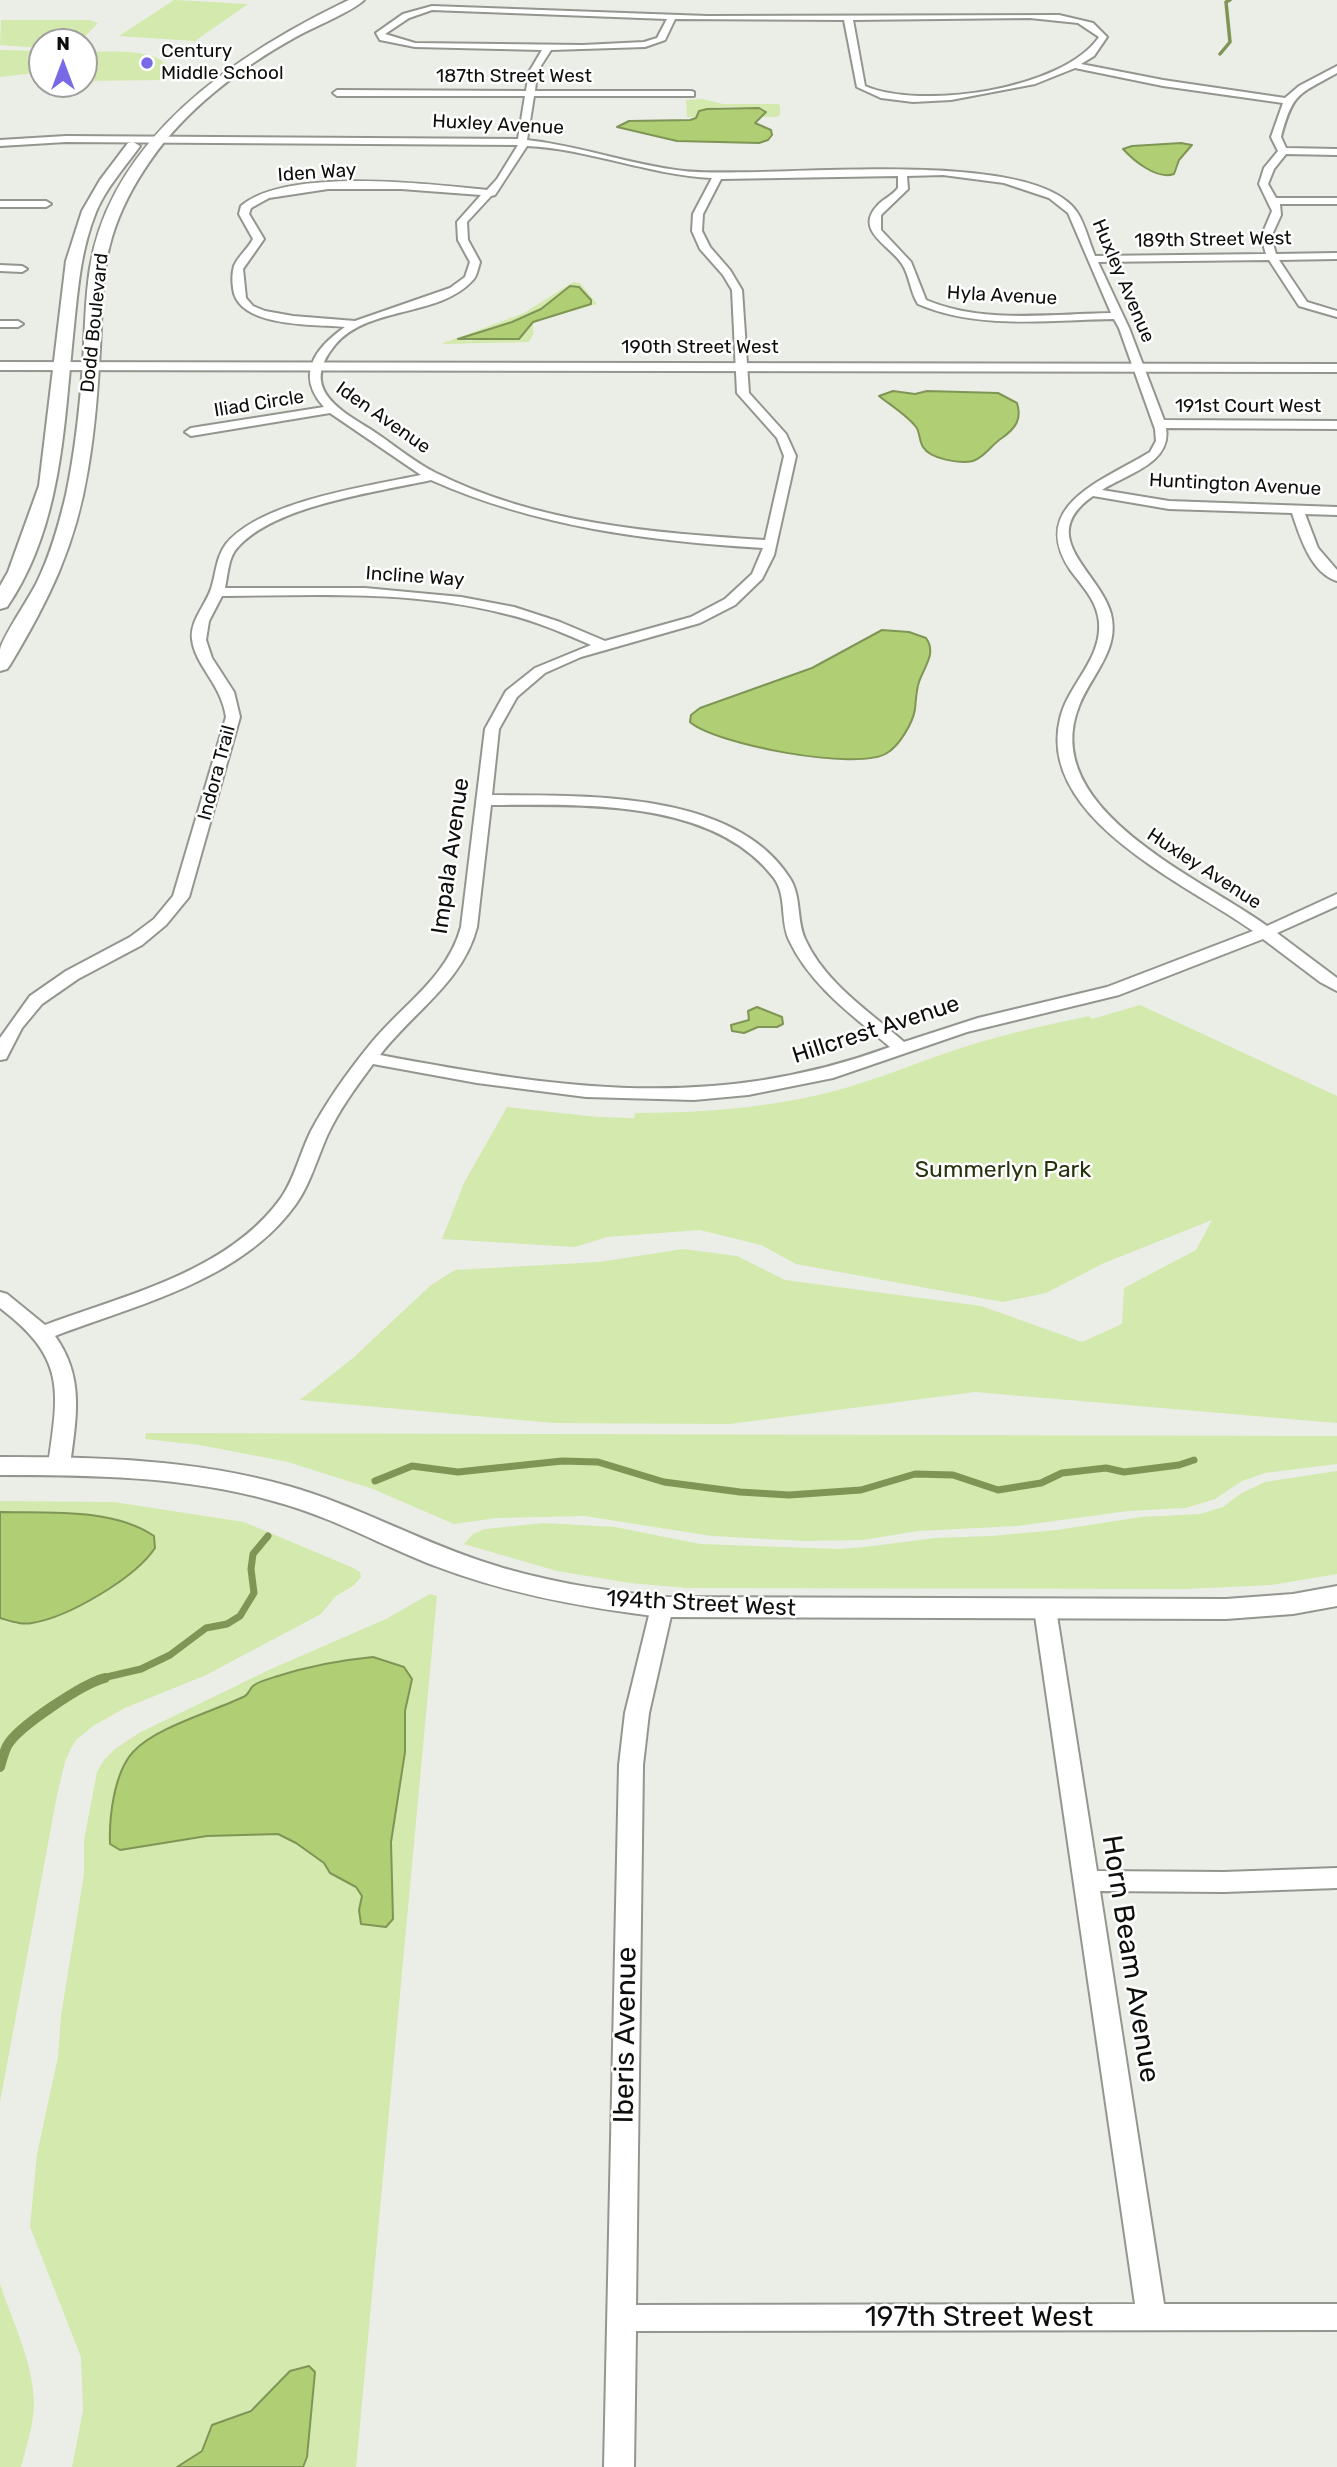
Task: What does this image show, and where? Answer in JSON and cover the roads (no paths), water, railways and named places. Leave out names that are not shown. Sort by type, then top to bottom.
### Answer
[{"type":"main road","points":[[193,88],[250,46],[338,0]]},
{"type":"main road","name":"Dodd Boulevard","points":[[0,665],[34,608],[53,568],[67,528],[78,474],[91,366],[96,284],[104,238],[120,197],[134,173],[160,139],[190,108],[233,73],[326,15],[358,0]]},
{"type":"main road","name":"Dodd Boulevard","points":[[0,603],[18,572],[45,502],[73,261],[89,211],[107,180],[154,123]]},
{"type":"street","points":[[672,17],[665,35],[653,43],[623,47],[415,45],[383,38],[380,33],[406,16],[432,8],[672,17],[1030,16],[1074,20],[1094,27],[1103,37],[1102,45],[1096,51],[1073,65],[1014,88],[990,94],[937,98],[877,95],[862,87],[848,17]]},
{"type":"street","name":"Iden Avenue","points":[[549,46],[533,72],[523,142],[505,176],[492,193],[470,211],[462,222],[463,240],[475,262],[474,271],[467,281],[433,299],[352,324],[327,343],[317,366],[316,389],[333,409],[432,476],[487,499],[563,520],[671,538],[769,544]]},
{"type":"street","points":[[1073,65],[1163,83],[1287,101]]},
{"type":"street","points":[[1337,69],[1297,88],[1287,101],[1276,137],[1280,146],[1264,179],[1265,189],[1277,207],[1276,217],[1266,233],[1266,242],[1273,256],[1303,304],[1337,314]]},
{"type":"street","name":"187th Street West","points":[[337,93],[691,94]]},
{"type":"street","points":[[0,143],[45,139],[139,139]]},
{"type":"street","name":"Huxley Avenue","points":[[139,139],[523,142],[577,149],[662,171],[717,176],[901,172],[981,176],[1026,186],[1052,196],[1072,212],[1118,316],[1160,424],[1162,440],[1155,454],[1090,492],[1069,514],[1064,540],[1070,558],[1101,604],[1106,634],[1102,653],[1073,698],[1066,723],[1066,749],[1075,776],[1103,818],[1132,846],[1265,932]]},
{"type":"street","points":[[1280,146],[1337,152]]},
{"type":"street","name":"Hyla Avenue","points":[[901,172],[906,181],[904,188],[878,211],[875,226],[879,235],[907,263],[922,302],[945,312],[971,316],[1118,316]]},
{"type":"street","points":[[717,176],[712,192],[700,210],[697,230],[706,250],[731,276],[737,290],[741,367]]},
{"type":"street","name":"Iden Way","points":[[352,324],[274,316],[244,304],[240,298],[238,269],[257,244],[259,235],[256,227],[244,214],[246,206],[273,193],[320,187],[410,187],[492,193]]},
{"type":"street","points":[[1273,201],[1337,201]]},
{"type":"street","points":[[0,204],[46,204]]},
{"type":"street","name":"189th Street West","points":[[1091,260],[1337,256]]},
{"type":"street","points":[[0,268],[22,268]]},
{"type":"street","points":[[0,324],[18,324]]},
{"type":"street","name":"190th Street West","points":[[0,366],[1337,368]]},
{"type":"street","name":"Impala Avenue","points":[[44,1334],[185,1279],[225,1257],[256,1235],[288,1202],[333,1109],[369,1058],[401,1019],[443,979],[462,950],[468,934],[492,729],[505,704],[538,674],[565,659],[602,645],[671,628],[725,604],[745,590],[759,574],[790,464],[790,453],[782,435],[745,398],[741,389],[741,367]]},
{"type":"street","name":"Iliad Circle","points":[[191,432],[333,409]]},
{"type":"street","name":"191st Court West","points":[[1160,424],[1337,425]]},
{"type":"street","name":"Indora Trail","points":[[0,1055],[14,1027],[36,1000],[72,975],[136,941],[160,922],[181,897],[233,717],[229,691],[204,655],[199,639],[201,623],[217,592],[231,547],[259,525],[311,505],[432,476]]},
{"type":"street","name":"Huntington Avenue","points":[[1090,492],[1169,505],[1337,511]]},
{"type":"street","points":[[1298,510],[1308,543],[1317,559],[1337,577]]},
{"type":"street","name":"Incline Way","points":[[217,592],[398,593],[452,598],[529,614],[569,628],[602,645]]},
{"type":"street","points":[[484,800],[597,801],[642,806],[698,820],[742,841],[765,859],[782,878],[790,898],[792,929],[814,967],[850,1006],[902,1049]]},
{"type":"street","name":"Hillcrest Avenue","points":[[369,1058],[554,1090],[631,1096],[729,1093],[781,1085],[856,1066],[976,1024],[1114,990],[1313,913],[1337,899]]},
{"type":"street","points":[[1265,932],[1337,986]]},
{"type":"street","points":[[0,1298],[44,1334],[62,1366],[69,1399],[59,1466]]},
{"type":"street","name":"194th Street West","points":[[0,1466],[59,1466],[163,1472],[263,1489],[330,1510],[445,1559],[505,1579],[568,1595],[662,1607],[1226,1609],[1282,1605],[1337,1596]]},
{"type":"street","name":"Iberis Avenue","points":[[619,2467],[631,1765],[645,1672],[662,1607]]},
{"type":"street","name":"Horn Beam Avenue","points":[[1045,1609],[1151,2317]]},
{"type":"street","points":[[1086,1881],[1224,1882],[1337,1878]]},
{"type":"street","name":"197th Street West","points":[[621,2318],[1337,2317]]},
{"type":"waterway","points":[[1220,54],[1230,42],[1226,2],[1230,0]]},
{"type":"waterway","points":[[375,1481],[412,1466],[458,1472],[562,1461],[598,1462],[664,1482],[740,1492],[789,1495],[861,1490],[915,1474],[953,1475],[998,1490],[1041,1483],[1062,1473],[1106,1468],[1124,1472],[1179,1465],[1194,1460]]},
{"type":"waterway","points":[[98,1679],[141,1669],[170,1655],[206,1628],[227,1624],[240,1616],[254,1593],[251,1569],[253,1554],[268,1536]]},
{"type":"waterway","points":[[0,1767],[7,1746],[24,1728],[67,1697],[105,1678]]},
{"type":"place","name":"Century Middle School","points":[[147,63]]},
{"type":"park label","name":"Summerlyn Park","points":[[1003,1170]]}]
